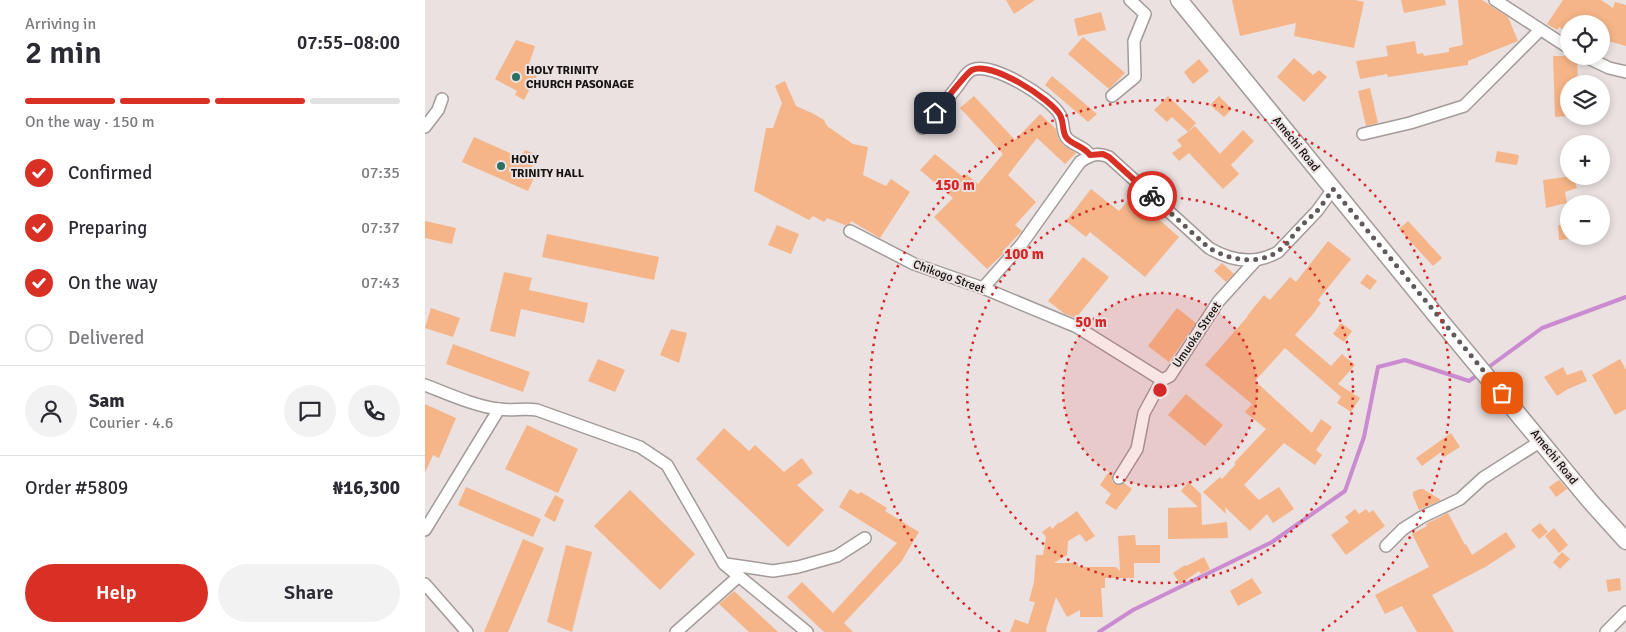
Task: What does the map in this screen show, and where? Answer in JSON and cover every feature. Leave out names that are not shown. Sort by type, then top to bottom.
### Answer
[{"type":"main road","name":"Amechi Road","points":[[1179,0],[1439,319],[1590,501],[1626,541]]},
{"type":"street","points":[[1112,96],[1135,77],[1134,41],[1145,14],[1130,0]]},
{"type":"street","points":[[1495,0],[1560,42]]},
{"type":"street","points":[[1363,134],[1410,123],[1464,106],[1540,30]]},
{"type":"street","points":[[1603,65],[1626,72]]},
{"type":"street","points":[[922,128],[959,84],[965,74],[971,70],[983,68],[1003,75],[1047,100],[1061,116],[1065,136],[1069,141],[1083,147],[1090,155]]},
{"type":"street","points":[[425,127],[438,110],[442,99]]},
{"type":"street","points":[[983,288],[1021,245],[1080,162],[1090,155],[1103,154],[1109,157],[1209,248],[1235,259],[1256,260],[1271,256],[1285,246],[1301,226],[1317,211],[1333,189]]},
{"type":"street","name":"Chikogo Street","points":[[850,231],[914,264],[983,288],[1051,318]]},
{"type":"street","name":"Umuoka Street","points":[[1051,318],[1077,327],[1162,380],[1170,376],[1218,302],[1256,260]]},
{"type":"street","points":[[1119,478],[1137,449],[1144,413],[1162,380]]},
{"type":"street","points":[[425,385],[485,406],[499,409],[526,408],[537,410],[647,451],[667,465],[724,564],[807,632]]},
{"type":"street","points":[[425,530],[499,409]]},
{"type":"street","points":[[1386,546],[1403,529],[1422,517],[1461,499],[1483,478],[1541,441]]},
{"type":"street","points":[[724,564],[773,571],[798,567],[837,556],[865,538]]},
{"type":"street","points":[[677,632],[739,576]]},
{"type":"street","points":[[425,584],[467,632]]},
{"type":"street","points":[[1606,632],[1626,612]]},
{"type":"building","points":[[1006,0],[1035,0],[1014,14]]},
{"type":"building","points":[[1232,0],[1355,0],[1364,2],[1354,48],[1294,36],[1296,23],[1240,36]]},
{"type":"building","points":[[1401,0],[1445,0],[1446,5],[1404,13]]},
{"type":"building","points":[[1458,0],[1482,0],[1508,17],[1518,41],[1468,61],[1468,65],[1388,77],[1387,74],[1360,79],[1356,61],[1388,56],[1386,46],[1415,41],[1417,54],[1423,53],[1424,56],[1449,52],[1449,48],[1463,45]]},
{"type":"building","points":[[1563,0],[1601,0],[1613,8],[1615,2],[1626,5],[1626,46],[1610,42],[1610,15],[1560,15],[1560,28],[1557,30],[1547,24]]},
{"type":"building","points":[[1101,12],[1106,30],[1078,36],[1074,19]]},
{"type":"building","points":[[1083,37],[1125,73],[1109,89],[1068,54]]},
{"type":"building","name":"HOLY TRINITY CHURCH PASONAGE","points":[[516,40],[535,46],[527,70],[537,75],[524,100],[515,95],[517,91],[495,79]]},
{"type":"building","points":[[1553,56],[1560,56],[1560,65],[1577,65],[1578,75],[1560,75],[1560,117],[1555,117]]},
{"type":"building","points":[[1294,58],[1313,75],[1319,70],[1327,77],[1304,102],[1277,77]]},
{"type":"building","points":[[1199,59],[1209,71],[1193,84],[1184,72]]},
{"type":"building","points":[[1052,76],[1097,114],[1088,122],[1045,85]]},
{"type":"building","points":[[785,81],[796,106],[824,120],[827,126],[853,144],[868,147],[863,175],[886,186],[891,179],[910,192],[880,238],[851,221],[850,224],[845,225],[827,218],[824,222],[813,216],[809,220],[754,191],[766,128],[773,128],[782,103],[775,86]]},
{"type":"building","points":[[1370,88],[1378,123],[1366,126],[1358,91]]},
{"type":"building","points":[[974,96],[1015,140],[1040,114],[1056,129],[1058,138],[1063,145],[1076,153],[1065,164],[1037,138],[1008,175],[1036,202],[1015,225],[1022,231],[1003,251],[1004,253],[987,269],[934,217],[953,198],[920,170],[935,154],[963,177],[966,174],[978,184],[1003,154],[960,108]]},
{"type":"building","points":[[1168,96],[1196,123],[1188,132],[1172,117],[1167,122],[1154,110]]},
{"type":"building","points":[[1219,96],[1232,109],[1224,117],[1210,105]]},
{"type":"building","points":[[1195,126],[1220,154],[1243,130],[1254,141],[1231,165],[1239,174],[1223,189],[1189,153],[1179,161],[1172,153],[1182,146],[1177,140]]},
{"type":"building","name":"HOLY TRINITY HALL","points":[[474,137],[521,158],[525,150],[537,155],[531,169],[537,171],[528,191],[462,162]]},
{"type":"building","points":[[1497,151],[1519,155],[1517,165],[1495,162]]},
{"type":"building","points":[[1560,178],[1560,185],[1576,185],[1577,188],[1565,192],[1566,195],[1560,195],[1560,205],[1546,208],[1543,180]]},
{"type":"building","points":[[1091,189],[1119,211],[1132,196],[1179,237],[1145,277],[1090,232],[1086,237],[1066,221]]},
{"type":"building","points":[[425,221],[456,228],[452,244],[425,238]]},
{"type":"building","points":[[1408,221],[1442,258],[1433,266],[1399,229]]},
{"type":"building","points":[[777,225],[799,234],[791,254],[768,245]]},
{"type":"building","points":[[1558,225],[1560,225],[1560,240],[1559,240]]},
{"type":"building","points":[[547,234],[659,257],[654,280],[542,257]]},
{"type":"building","points":[[1328,241],[1351,259],[1318,300],[1321,303],[1295,335],[1331,366],[1342,354],[1355,365],[1338,384],[1360,398],[1351,412],[1337,403],[1341,397],[1285,348],[1255,381],[1312,433],[1321,419],[1332,427],[1316,450],[1322,455],[1315,465],[1284,443],[1244,485],[1259,500],[1279,487],[1294,509],[1273,523],[1267,514],[1250,531],[1225,507],[1226,514],[1203,492],[1220,477],[1222,479],[1236,464],[1234,463],[1266,429],[1245,412],[1252,404],[1205,365],[1264,295],[1270,300],[1290,277],[1296,282]]},
{"type":"building","points":[[1083,257],[1109,277],[1076,318],[1065,314],[1048,301]]},
{"type":"building","points":[[1222,263],[1234,274],[1226,282],[1214,271]]},
{"type":"building","points":[[504,272],[532,278],[529,290],[588,303],[584,323],[521,309],[515,337],[490,331]]},
{"type":"building","points":[[1367,274],[1377,281],[1370,290],[1360,283]]},
{"type":"building","points":[[431,308],[460,318],[453,337],[425,328]]},
{"type":"building","points":[[1177,308],[1196,323],[1169,362],[1148,346]]},
{"type":"building","points":[[1341,323],[1352,331],[1344,342],[1333,334]]},
{"type":"building","points":[[671,329],[687,333],[679,363],[660,355]]},
{"type":"building","points":[[453,344],[530,372],[523,392],[446,364]]},
{"type":"building","points":[[598,359],[625,370],[615,392],[588,381]]},
{"type":"building","points":[[1620,359],[1626,370],[1626,409],[1615,415],[1592,375]]},
{"type":"building","points":[[1563,367],[1567,375],[1582,370],[1587,381],[1557,396],[1544,377]]},
{"type":"building","points":[[1186,394],[1223,425],[1205,446],[1168,415]]},
{"type":"building","points":[[425,404],[456,418],[439,458],[433,455],[425,473]]},
{"type":"building","points":[[527,425],[578,449],[558,493],[505,469]]},
{"type":"building","points":[[724,428],[749,451],[755,445],[784,472],[802,458],[813,473],[797,485],[824,510],[788,547],[696,459]]},
{"type":"building","points":[[1451,433],[1460,447],[1444,457],[1441,452],[1422,466],[1416,458]]},
{"type":"building","points":[[1108,473],[1112,475],[1112,481],[1115,484],[1124,483],[1132,489],[1116,510],[1105,503],[1111,494],[1100,485]]},
{"type":"building","points":[[1559,480],[1567,489],[1556,497],[1549,487]]},
{"type":"building","points":[[1188,482],[1201,494],[1202,525],[1227,522],[1228,538],[1168,539],[1168,508],[1198,507],[1181,491]]},
{"type":"building","points":[[466,487],[541,519],[533,537],[458,505]]},
{"type":"building","points":[[850,489],[858,494],[861,492],[887,508],[885,511],[919,532],[901,562],[844,623],[853,632],[824,632],[787,597],[802,582],[833,613],[897,543],[839,507]]},
{"type":"building","points":[[1420,489],[1441,500],[1419,510],[1413,492]]},
{"type":"building","points":[[630,490],[695,554],[660,590],[594,526]]},
{"type":"building","points":[[555,495],[564,500],[555,522],[544,516]]},
{"type":"building","points":[[1355,509],[1359,514],[1366,509],[1369,513],[1373,510],[1385,526],[1346,555],[1331,535],[1349,522],[1345,517]]},
{"type":"building","points":[[1077,511],[1095,536],[1086,542],[1080,534],[1068,541],[1067,555],[1054,563],[1078,563],[1078,567],[1116,567],[1120,571],[1118,536],[1135,535],[1136,545],[1160,545],[1160,563],[1134,563],[1134,578],[1105,578],[1105,588],[1101,588],[1103,617],[1080,617],[1080,610],[1067,617],[1056,597],[1047,632],[1010,632],[1015,619],[1028,624],[1035,602],[1029,601],[1034,582],[1036,555],[1043,555],[1046,537],[1042,532],[1050,526],[1052,529],[1059,522]]},
{"type":"building","points":[[1448,513],[1472,555],[1506,532],[1516,547],[1487,566],[1432,595],[1454,632],[1417,632],[1402,606],[1385,614],[1375,595],[1429,567],[1412,534],[1427,526],[1426,524]]},
{"type":"building","points":[[1540,523],[1548,532],[1539,539],[1531,530]]},
{"type":"building","points":[[1554,528],[1568,545],[1559,553],[1545,536]]},
{"type":"building","points":[[523,539],[544,548],[508,632],[484,632]]},
{"type":"building","points":[[566,545],[592,552],[572,632],[547,622]]},
{"type":"building","points":[[1562,552],[1570,559],[1560,569],[1553,562]]},
{"type":"building","points":[[1204,557],[1210,569],[1201,574],[1199,571],[1180,584],[1173,573],[1185,565]]},
{"type":"building","points":[[1252,578],[1262,593],[1238,606],[1230,591]]},
{"type":"building","points":[[1620,578],[1621,590],[1608,592],[1606,580]]},
{"type":"building","points":[[734,591],[778,632],[749,632],[719,604]]},
{"type":"waterway","points":[[1486,369],[1542,328],[1626,297]]},
{"type":"waterway","points":[[1099,632],[1133,610],[1272,542],[1345,491],[1364,437],[1378,367],[1405,360],[1469,381],[1479,374]]},
{"type":"way so far","points":[[1152,196],[1209,248],[1235,259],[1256,260],[1271,256],[1285,246],[1301,226],[1317,211],[1333,189],[1502,393]]},
{"type":"place","name":"HOLY TRINITY CHURCH PASONAGE","points":[[516,77]]},
{"type":"place","name":"HOLY TRINITY HALL","points":[[501,166]]},
{"type":"route","points":[[935,113],[965,74],[976,68],[994,71],[1047,100],[1061,116],[1065,136],[1069,141],[1083,147],[1090,155],[1103,154],[1109,157],[1152,196]]}]
